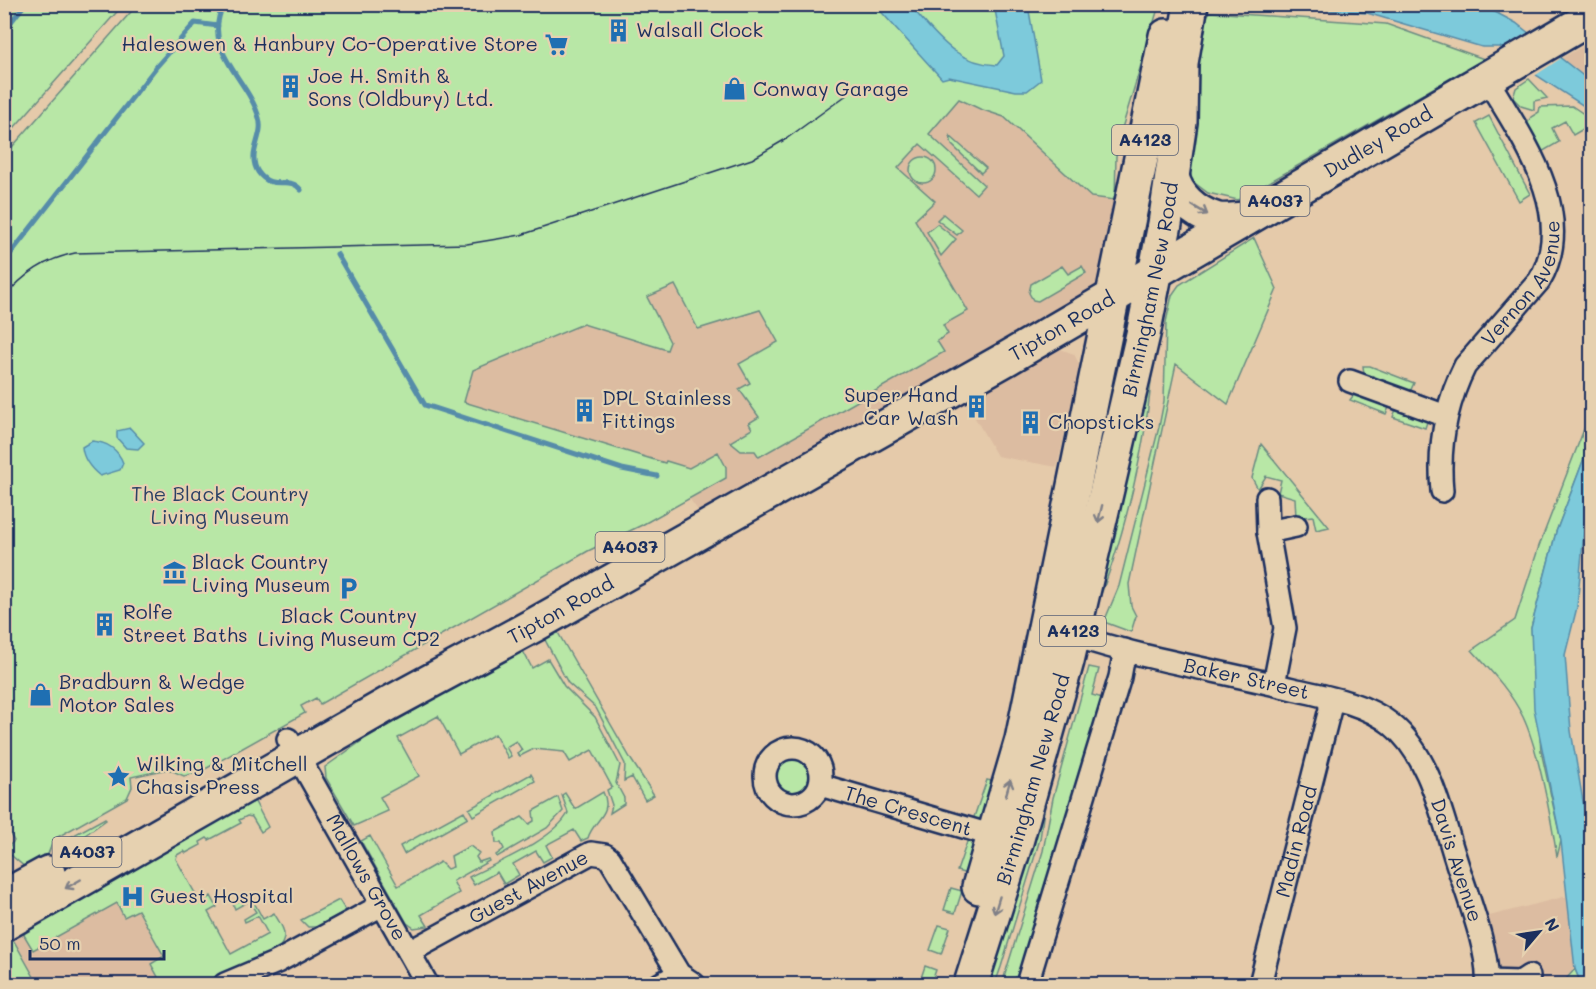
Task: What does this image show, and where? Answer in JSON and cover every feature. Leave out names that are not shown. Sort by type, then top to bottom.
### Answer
[{"type":"main road","name":"Birmingham New Road","points":[[971,984],[1005,839],[1060,631],[1136,274],[1172,4]]},
{"type":"main road","name":"Birmingham New Road","points":[[1060,631],[1059,566],[1097,369],[1136,274],[1172,176],[1180,122],[1181,63],[1191,4]]},
{"type":"main road","name":"A4037","points":[[1495,74],[1592,17]]},
{"type":"main road","points":[[1059,566],[1095,459],[1136,274],[1164,125],[1181,63]]},
{"type":"main road","name":"Dudley Road","points":[[1191,251],[1211,242],[1245,219],[1495,74]]},
{"type":"main road","points":[[1172,176],[1178,193],[1196,208],[1216,219],[1245,219]]},
{"type":"main road","name":"Tipton Road","points":[[4,897],[292,747],[483,642],[1136,274],[1191,251]]},
{"type":"main road","name":"Tipton Road","points":[[531,615],[1054,331],[1136,274]]},
{"type":"main road","points":[[1054,331],[1083,341],[1091,348],[1097,369]]},
{"type":"main road","name":"Tipton Road","points":[[4,924],[292,747]]},
{"type":"main road","name":"Birmingham New Road","points":[[948,984],[1005,839]]},
{"type":"street","name":"Vernon Avenue","points":[[1443,491],[1439,463],[1446,416],[1465,366],[1539,282],[1548,266],[1552,246],[1551,211],[1544,185],[1513,122],[1495,74]]},
{"type":"street","points":[[1350,381],[1446,416]]},
{"type":"street","points":[[1267,498],[1268,532],[1286,628],[1274,684]]},
{"type":"street","points":[[1268,532],[1296,526]]},
{"type":"street","name":"Baker Street","points":[[1060,631],[1125,650],[1274,684],[1368,710],[1391,723],[1410,744]]},
{"type":"street","points":[[1027,984],[1120,677],[1125,650]]},
{"type":"street","name":"Madin Road","points":[[1260,984],[1330,709],[1329,698]]},
{"type":"street","name":"Davis Avenue","points":[[1410,744],[1431,783],[1480,939],[1487,983],[1520,981],[1529,976]]},
{"type":"street","name":"Mallows Grove","points":[[292,747],[427,984]]},
{"type":"street","name":"The Crescent","points":[[820,784],[1005,839]]},
{"type":"street","name":"Guest Avenue","points":[[409,952],[591,853],[605,855],[610,859],[678,981]]},
{"type":"street","points":[[225,984],[255,979],[382,905]]},
{"type":"shaded area","points":[[1591,42],[1591,82],[1560,59]]},
{"type":"shaded area","points":[[959,99],[1004,117],[1091,197],[1149,204],[1138,273],[704,519],[689,498],[4,271]],"holes":[[[849,194],[778,341],[761,310],[675,285],[473,370]]]},
{"type":"shaded area","points":[[1060,349],[1074,354],[1080,366],[1057,467],[997,456],[963,397],[1051,350]]},
{"type":"shaded area","name":"Guest Hospital","points":[[131,867],[235,984],[5,984],[4,941],[15,941],[24,935],[27,925]]},
{"type":"shaded area","points":[[1563,897],[1583,897],[1591,984],[1551,984],[1529,976],[1488,981],[1474,920]]},
{"type":"green space","points":[[4,5],[123,5],[5,138],[4,138]]},
{"type":"green space","name":"The Black Country Living Museum","points":[[137,5],[1159,5],[1120,135],[1116,156],[1115,200],[1091,197],[1004,117],[959,99],[929,134],[984,185],[976,194],[920,144],[898,168],[935,201],[915,220],[968,311],[943,325],[948,334],[937,341],[944,352],[759,457],[755,451],[741,451],[730,442],[752,429],[749,423],[759,417],[739,389],[750,383],[739,364],[778,342],[760,310],[698,329],[675,285],[647,297],[670,342],[667,350],[583,324],[473,370],[464,402],[665,463],[666,461],[689,468],[718,452],[726,467],[726,478],[642,525],[588,551],[320,704],[316,698],[301,706],[305,713],[200,772],[184,776],[168,769],[131,777],[132,787],[127,798],[54,839],[48,854],[26,868],[5,850],[14,841],[4,824],[5,155]]},
{"type":"green space","points":[[1210,12],[1386,24],[1484,59],[1238,200],[1208,193],[1180,172],[1191,36]]},
{"type":"green space","points":[[1529,79],[1547,98],[1534,101],[1534,110],[1521,106],[1513,98],[1516,88]]},
{"type":"green space","points":[[1572,106],[1591,119],[1591,132],[1585,128],[1573,135],[1565,121],[1552,128],[1559,142],[1540,153],[1526,126],[1531,117],[1539,112],[1540,107]]},
{"type":"green space","points":[[1489,116],[1530,194],[1519,201],[1476,123]]},
{"type":"green space","points":[[950,136],[986,168],[981,173],[952,145]]},
{"type":"green space","points":[[923,157],[933,160],[936,170],[933,180],[923,183],[913,180],[910,170],[913,160]]},
{"type":"green space","points":[[943,214],[962,230],[957,235],[937,220]]},
{"type":"green space","points":[[937,224],[956,239],[941,256],[927,232]]},
{"type":"green space","points":[[1254,238],[1277,289],[1228,404],[1176,364],[1129,584],[1131,606],[1136,616],[1131,632],[1104,622],[1119,586],[1159,427],[1164,401],[1166,322],[1172,295],[1179,285]]},
{"type":"green space","points":[[1062,266],[1068,274],[1082,266],[1086,273],[1038,301],[1033,300],[1029,293],[1031,284]]},
{"type":"green space","points":[[1153,348],[1147,414],[1134,486],[1114,556],[1091,618]]},
{"type":"green space","points":[[1363,366],[1370,366],[1414,383],[1409,394],[1364,375]]},
{"type":"green space","points":[[1356,392],[1391,403],[1386,414],[1350,400]]},
{"type":"green space","points":[[1397,407],[1428,419],[1425,428],[1393,417]]},
{"type":"green space","points":[[1591,411],[1591,440],[1556,532],[1531,628],[1541,751],[1561,841],[1557,857],[1548,805],[1529,731],[1507,690],[1472,650],[1515,620],[1539,546]]},
{"type":"green space","points":[[1261,444],[1329,527],[1316,530],[1313,516],[1296,518],[1295,498],[1278,493],[1281,480],[1266,476],[1258,489],[1252,478]]},
{"type":"green space","points":[[557,631],[654,795],[645,800],[632,777],[624,781],[625,764],[596,708],[568,683],[544,638]]},
{"type":"green space","points":[[522,649],[532,668],[548,659],[564,686],[595,717],[620,765],[616,783],[624,798],[624,804],[610,813],[612,805],[607,790],[612,787],[592,750],[570,762],[564,752],[534,749],[520,756],[517,753],[522,750],[516,741],[506,747],[511,756],[508,758],[495,734],[459,754],[438,716],[398,738],[419,776],[380,797],[388,811],[354,826],[326,778],[325,767],[366,738]]},
{"type":"green space","points":[[1089,667],[1099,669],[1092,695],[1106,699],[1020,984],[1002,984],[1043,851],[1053,798]]},
{"type":"green space","points":[[793,756],[808,762],[814,777],[808,792],[793,798],[778,792],[772,777],[778,762]]},
{"type":"green space","points":[[531,774],[535,781],[473,816],[469,809]]},
{"type":"green space","points":[[987,780],[996,782],[982,818],[973,820]]},
{"type":"green space","points":[[603,792],[606,806],[588,838],[581,841],[574,830],[546,845],[552,857],[543,862],[536,851],[513,864],[519,875],[504,884],[497,872],[474,885],[469,877],[523,850],[561,823],[568,813],[562,795],[565,793],[575,809]]},
{"type":"green space","points":[[558,797],[563,811],[547,828],[497,857],[496,855],[504,849],[501,843],[496,843],[495,832],[522,817],[529,824],[534,821],[533,811]]},
{"type":"green space","points":[[254,800],[268,827],[261,832],[252,817],[247,816],[239,820],[241,823],[209,840],[207,838],[200,842],[201,845],[186,853],[184,851],[177,855],[176,859],[200,902],[211,896],[217,907],[208,912],[231,954],[268,934],[258,916],[245,922],[244,919],[256,912],[249,901],[235,909],[233,904],[250,895],[263,919],[274,913],[284,934],[283,942],[272,954],[228,970],[230,973],[203,984],[144,984],[158,977],[151,964],[164,956],[138,910],[124,917],[117,903],[33,950],[24,935],[27,925]]},
{"type":"green space","points":[[1045,803],[1040,839],[1001,967],[995,984],[989,984]]},
{"type":"green space","points":[[464,811],[468,818],[404,854],[400,846]]},
{"type":"green space","points":[[105,818],[106,820],[67,848],[63,841]]},
{"type":"green space","points":[[370,836],[398,886],[440,862],[447,869],[453,867],[451,856],[470,846],[479,853],[476,857],[479,862],[488,859],[489,861],[453,881],[459,893],[421,915],[428,926],[414,928],[407,923],[361,841]]},
{"type":"green space","points":[[968,839],[974,850],[967,874],[957,871]]},
{"type":"green space","points":[[951,888],[962,891],[955,913],[944,910]]},
{"type":"green space","points":[[339,900],[346,911],[317,927],[308,927],[301,920]]},
{"type":"green space","points":[[939,925],[950,928],[941,954],[930,950]]},
{"type":"green space","points":[[8,939],[14,941],[38,984],[5,984],[4,941]]},
{"type":"green space","points":[[925,966],[936,970],[931,984],[919,984]]},
{"type":"green space","points":[[1575,969],[1581,984],[1566,984],[1567,978]]},
{"type":"water","points":[[1468,4],[1495,12],[1516,23],[1591,82],[1591,108],[1587,108],[1536,75],[1500,47],[1482,47],[1367,13],[1253,5]]},
{"type":"water","points":[[875,5],[909,5],[957,53],[982,63],[997,65],[1004,56],[994,5],[1028,5],[1041,80],[1027,91],[1016,91],[949,77],[942,79]]},
{"type":"water","points":[[130,428],[144,443],[138,449],[126,448],[117,438],[117,431]]},
{"type":"water","points":[[1591,440],[1591,509],[1585,521],[1577,607],[1565,655],[1571,731],[1591,848],[1591,984],[1581,984],[1575,969],[1561,841],[1534,709],[1531,628],[1556,532]]},
{"type":"water","points":[[92,441],[115,450],[123,463],[120,470],[100,476],[93,470],[85,459],[82,447]]},
{"type":"pier","points":[[1527,33],[1560,59],[1533,77],[1499,50]]},
{"type":"waterway","points":[[4,31],[25,4]]},
{"type":"waterway","points":[[224,4],[218,21],[218,36],[222,50],[254,104],[259,118],[260,131],[255,151],[255,165],[258,172],[269,181],[291,183],[301,190]]},
{"type":"waterway","points":[[4,262],[157,66],[195,23],[218,26]]},
{"type":"waterway","points":[[337,254],[425,405],[622,469],[657,476]]},
{"type":"tram line","points":[[4,298],[35,269],[54,259],[75,253],[467,244],[521,235],[752,159],[786,139],[848,94]]},
{"type":"place","name":"Walsall Clock","points":[[618,30]]},
{"type":"place","name":"Halesowen & Hanbury Co-Operative Store","points":[[556,44]]},
{"type":"place","name":"Joe H. Smith & Sons (Oldbury) Ltd.","points":[[290,87]]},
{"type":"place","name":"Conway Garage","points":[[735,89]]},
{"type":"place","name":"Super Hand Car Wash","points":[[976,407]]},
{"type":"place","name":"DPL Stainless Fittings","points":[[584,410]]},
{"type":"place","name":"Chopsticks","points":[[1030,422]]},
{"type":"place","name":"Black Country Living Museum","points":[[174,573]]},
{"type":"place","name":"Black Country Living Museum CP2","points":[[349,589]]},
{"type":"place","name":"Rolfe Street Baths","points":[[105,624]]},
{"type":"place","name":"Bradburn & Wedge Motor Sales","points":[[41,694]]},
{"type":"place","name":"Wilking & Mitchell Chasis Press","points":[[118,776]]},
{"type":"place","name":"Guest Hospital","points":[[132,896]]}]
